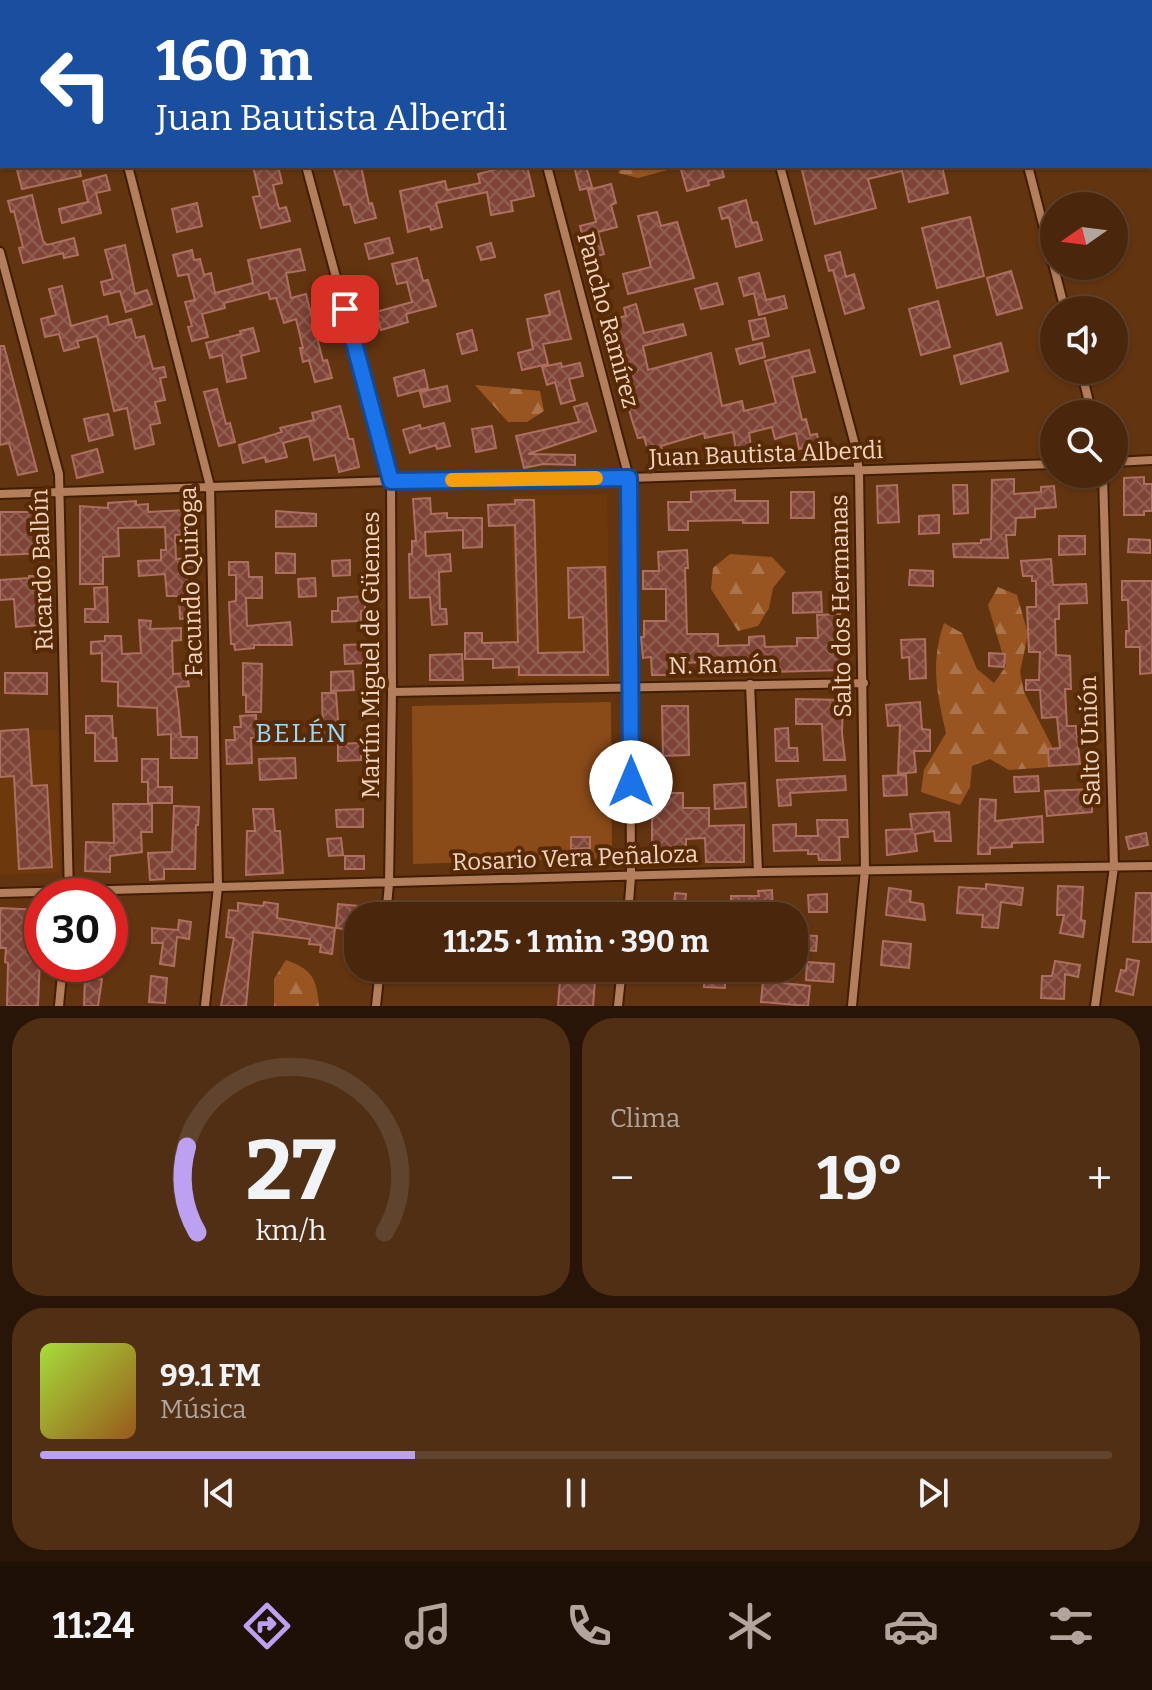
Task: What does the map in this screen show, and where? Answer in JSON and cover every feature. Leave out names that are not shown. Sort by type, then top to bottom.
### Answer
[{"type":"street","name":"Facundo Quiroga","points":[[129,168],[210,486],[218,887],[205,1006]]},
{"type":"street","name":"Martín Miguel de Güemes","points":[[307,168],[391,481],[392,692],[387,902]]},
{"type":"street","name":"Pancho Ramírez","points":[[548,168],[629,478],[629,902]]},
{"type":"street","name":"Salto dos Hermanas","points":[[781,168],[854,441],[859,471],[865,870],[852,1006]]},
{"type":"street","points":[[1029,168],[1061,296]]},
{"type":"street","name":"Ricardo Balbín","points":[[0,252],[61,491],[70,878]]},
{"type":"street","points":[[1128,461],[1152,460]]},
{"type":"street","name":"Juan Bautista Alberdi","points":[[0,494],[1040,465]]},
{"type":"street","name":"Salto Unión","points":[[1095,1006],[1114,867],[1103,488]]},
{"type":"street","name":"N. Ramón","points":[[392,692],[864,683]]},
{"type":"street","points":[[750,684],[758,872]]},
{"type":"street","name":"Rosario Vera Peñaloza","points":[[128,891],[758,872],[1152,866]]},
{"type":"street","name":"Rosario Vera Peñaloza","points":[[0,893],[24,893]]},
{"type":"street","points":[[59,1006],[61,982]]},
{"type":"street","points":[[376,1006],[379,982]]},
{"type":"street","points":[[618,1006],[621,982]]},
{"type":"shaded area","points":[[607,494],[611,679],[515,681],[511,496]]},
{"type":"shaded area","points":[[611,702],[612,858],[413,864],[412,706]]},
{"type":"shaded area","points":[[0,729],[58,730],[60,872],[0,875]]},
{"type":"green space","points":[[620,168],[671,168],[638,178],[618,173]]},
{"type":"green space","points":[[475,385],[540,391],[544,411],[527,422],[508,422]]},
{"type":"green space","points":[[730,554],[772,557],[786,572],[773,588],[769,608],[758,626],[738,631],[711,589],[713,568]]},
{"type":"green space","points":[[998,587],[1017,595],[1028,634],[1020,672],[1024,692],[1052,746],[1051,767],[1009,770],[990,759],[972,766],[970,787],[960,805],[921,792],[924,770],[946,733],[938,692],[937,652],[944,623],[962,633],[977,669],[994,683],[1006,666],[988,605]]},
{"type":"green space","points":[[286,960],[302,967],[312,976],[319,1006],[274,1006],[274,979]]},
{"type":"building","points":[[79,168],[81,176],[22,189],[17,170]]},
{"type":"building","points":[[253,168],[278,168],[282,183],[273,185],[279,209],[286,207],[290,221],[261,228],[253,197],[260,196]]},
{"type":"building","points":[[334,168],[361,168],[369,204],[372,203],[376,218],[355,223],[350,204],[344,205]]},
{"type":"building","points":[[502,168],[527,168],[534,196],[511,201],[513,211],[491,215],[487,192],[436,203],[442,227],[431,230],[430,226],[408,232],[400,191],[445,181],[447,190],[480,183],[478,174]]},
{"type":"building","points":[[574,168],[587,168],[592,187],[580,190]]},
{"type":"building","points":[[681,168],[722,168],[724,177],[687,191]]},
{"type":"building","points":[[801,168],[942,168],[948,193],[909,202],[902,171],[868,179],[876,208],[815,224]]},
{"type":"building","points":[[106,175],[110,190],[96,193],[101,213],[62,223],[59,209],[88,202],[83,181]]},
{"type":"building","points":[[611,184],[616,203],[611,205],[617,227],[598,232],[604,254],[588,259],[580,226],[596,222],[588,190]]},
{"type":"building","points":[[32,195],[43,241],[47,245],[74,238],[78,255],[64,258],[63,253],[23,263],[19,248],[23,247],[14,211],[11,212],[8,201]]},
{"type":"building","points":[[746,200],[752,223],[757,222],[762,240],[736,247],[729,217],[722,219],[719,208]]},
{"type":"building","points":[[197,203],[202,226],[177,232],[172,209]]},
{"type":"building","points":[[657,212],[661,226],[677,222],[694,278],[628,294],[623,274],[651,267],[638,216]]},
{"type":"building","points":[[970,217],[984,276],[937,288],[922,228]]},
{"type":"building","points":[[389,238],[393,253],[369,259],[365,244]]},
{"type":"building","points":[[491,243],[495,257],[481,260],[477,247]]},
{"type":"building","points":[[125,245],[135,294],[147,290],[152,304],[126,312],[120,291],[104,295],[101,282],[113,279],[105,250]]},
{"type":"building","points":[[300,249],[305,270],[286,273],[291,298],[306,294],[323,361],[327,360],[332,378],[315,382],[309,360],[303,362],[296,319],[284,323],[276,298],[270,299],[268,292],[224,303],[225,308],[202,314],[208,337],[192,341],[188,327],[192,326],[185,302],[195,300],[188,274],[178,276],[173,255],[192,250],[194,260],[200,259],[204,275],[211,273],[215,293],[253,283],[248,260]]},
{"type":"building","points":[[840,252],[846,277],[854,274],[864,308],[845,314],[833,270],[829,271],[825,256]]},
{"type":"building","points":[[417,258],[423,281],[428,280],[436,306],[406,314],[408,322],[381,330],[376,312],[412,302],[407,282],[397,284],[392,264]]},
{"type":"building","points":[[1011,271],[1022,308],[997,315],[987,278]]},
{"type":"building","points":[[759,273],[766,300],[784,296],[787,308],[759,315],[754,293],[744,296],[739,278]]},
{"type":"building","points":[[717,283],[723,304],[701,309],[695,289]]},
{"type":"building","points":[[62,286],[71,326],[107,316],[109,325],[131,319],[136,338],[144,336],[153,369],[164,367],[166,377],[160,378],[165,400],[155,402],[160,423],[150,425],[154,444],[135,449],[127,408],[114,411],[97,336],[77,341],[79,347],[64,351],[59,334],[45,337],[41,319],[56,315],[49,289]]},
{"type":"building","points":[[559,291],[571,339],[543,344],[548,364],[522,370],[518,353],[533,349],[527,319],[550,315],[545,295]]},
{"type":"building","points":[[938,301],[950,347],[921,355],[909,309]]},
{"type":"building","points":[[636,304],[644,333],[683,324],[686,335],[643,346],[648,370],[711,353],[722,406],[742,401],[744,411],[776,403],[765,361],[809,350],[815,372],[792,377],[802,420],[806,419],[810,435],[817,434],[819,445],[799,449],[796,433],[775,439],[772,427],[749,433],[751,447],[736,450],[733,432],[705,438],[704,433],[661,446],[665,461],[652,465],[644,437],[638,438],[632,420],[626,398],[636,396],[630,373],[623,375],[609,320],[626,316],[624,308]]},
{"type":"building","points":[[765,318],[769,336],[753,340],[749,321]]},
{"type":"building","points":[[253,328],[259,351],[241,356],[246,378],[227,382],[222,355],[210,358],[206,343]]},
{"type":"building","points":[[472,330],[477,350],[462,354],[457,334]]},
{"type":"building","points":[[762,343],[765,357],[740,364],[736,349]]},
{"type":"building","points":[[1001,343],[1008,371],[961,384],[954,356]]},
{"type":"building","points":[[0,346],[4,346],[37,471],[18,475],[9,443],[0,445]]},
{"type":"building","points":[[561,363],[562,367],[580,363],[583,376],[569,379],[575,400],[561,404],[555,382],[547,385],[542,367]]},
{"type":"building","points":[[424,370],[428,388],[398,396],[394,378]]},
{"type":"building","points":[[447,386],[450,401],[424,407],[420,392]]},
{"type":"building","points":[[217,389],[226,424],[230,423],[235,442],[219,446],[204,392]]},
{"type":"building","points":[[587,403],[596,431],[528,454],[575,455],[575,465],[543,464],[524,468],[516,436],[579,422],[574,407]]},
{"type":"building","points":[[340,406],[349,439],[353,439],[359,467],[339,472],[335,455],[314,460],[309,436],[283,443],[287,457],[266,462],[265,457],[243,463],[239,445],[282,432],[280,428],[314,420],[312,413]]},
{"type":"building","points":[[108,414],[113,435],[89,441],[84,419]]},
{"type":"building","points":[[444,423],[450,446],[437,449],[436,445],[410,453],[403,430]]},
{"type":"building","points":[[492,426],[496,448],[476,452],[472,429]]},
{"type":"building","points":[[97,449],[103,472],[77,478],[72,456]]},
{"type":"building","points":[[1144,477],[1144,484],[1152,484],[1152,511],[1144,511],[1144,515],[1124,515],[1124,488],[1128,488],[1128,478]]},
{"type":"building","points":[[1014,479],[1014,494],[1054,488],[1056,507],[1035,509],[1035,517],[1016,518],[1015,535],[1006,535],[1008,558],[954,557],[953,544],[981,543],[981,540],[991,539],[992,480]]},
{"type":"building","points":[[897,485],[899,522],[878,523],[877,486]]},
{"type":"building","points":[[953,485],[967,485],[968,513],[954,514]]},
{"type":"building","points":[[735,490],[735,501],[768,501],[768,523],[688,521],[688,530],[669,530],[668,502],[691,502],[691,492]]},
{"type":"building","points":[[791,492],[814,492],[814,518],[791,518]]},
{"type":"building","points":[[430,498],[431,514],[447,513],[447,518],[482,518],[482,547],[463,548],[463,530],[425,532],[426,556],[450,554],[451,571],[439,572],[440,609],[446,609],[447,624],[432,625],[430,597],[410,598],[409,554],[412,554],[412,541],[416,541],[413,499]]},
{"type":"building","points":[[515,500],[534,500],[538,653],[584,652],[583,617],[569,618],[568,568],[605,567],[608,675],[519,675],[519,667],[493,668],[493,659],[465,659],[465,633],[482,633],[482,643],[518,642],[515,525],[489,526],[488,505],[515,504]]},
{"type":"building","points":[[136,501],[136,505],[148,504],[148,512],[188,510],[189,534],[175,535],[176,559],[195,558],[195,573],[187,573],[189,604],[193,604],[194,618],[180,619],[179,596],[167,596],[165,574],[139,576],[138,561],[161,560],[161,550],[166,550],[165,527],[118,528],[119,556],[103,557],[103,584],[80,584],[80,506],[108,508],[108,503]]},
{"type":"building","points":[[276,511],[316,514],[316,526],[276,527]]},
{"type":"building","points":[[0,512],[33,512],[32,534],[46,533],[47,553],[0,555]]},
{"type":"building","points":[[939,515],[939,533],[919,534],[919,516]]},
{"type":"building","points":[[1059,536],[1085,536],[1085,554],[1059,555]]},
{"type":"building","points":[[1129,539],[1150,540],[1150,553],[1128,552]]},
{"type":"building","points":[[687,550],[687,634],[718,634],[718,646],[749,645],[749,637],[764,636],[765,647],[797,646],[797,638],[818,638],[817,615],[840,614],[843,670],[770,672],[724,670],[723,662],[672,663],[672,675],[652,675],[651,657],[643,658],[641,637],[644,637],[644,621],[666,621],[666,589],[643,589],[643,571],[659,571],[658,552]]},
{"type":"building","points":[[276,553],[295,554],[295,573],[276,573]]},
{"type":"building","points":[[1051,559],[1053,585],[1086,584],[1087,603],[1059,604],[1059,619],[1055,619],[1056,655],[1070,656],[1071,689],[1065,689],[1067,726],[1076,726],[1080,764],[1049,766],[1048,749],[1060,748],[1057,717],[1042,718],[1040,690],[1026,690],[1026,680],[1039,680],[1040,652],[1029,652],[1027,607],[1036,607],[1036,581],[1032,581],[1032,576],[1023,576],[1021,561]]},
{"type":"building","points":[[350,560],[350,575],[333,576],[332,561]]},
{"type":"building","points":[[229,562],[248,562],[249,577],[262,577],[262,598],[246,598],[247,626],[290,622],[292,645],[254,645],[254,648],[235,650],[234,644],[231,644],[229,602],[236,601],[236,575],[229,575]]},
{"type":"building","points":[[910,570],[933,571],[933,586],[909,585]]},
{"type":"building","points":[[48,576],[48,589],[36,589],[39,625],[16,627],[14,599],[0,600],[0,580]]},
{"type":"building","points":[[315,578],[316,596],[299,597],[298,579]]},
{"type":"building","points":[[1122,581],[1152,581],[1152,673],[1140,674],[1140,647],[1126,647],[1128,600],[1122,600]]},
{"type":"building","points":[[107,587],[108,622],[85,622],[85,609],[95,609],[94,588]]},
{"type":"building","points":[[821,592],[822,612],[793,613],[793,593]]},
{"type":"building","points":[[365,596],[361,621],[332,622],[332,611],[338,611],[338,598]]},
{"type":"building","points":[[139,620],[151,621],[150,629],[181,628],[181,640],[172,641],[173,674],[187,673],[189,686],[176,687],[181,737],[197,737],[197,758],[171,758],[171,734],[158,735],[157,708],[118,706],[118,682],[102,681],[102,653],[91,654],[91,642],[105,641],[105,636],[121,636],[122,654],[141,653]]},
{"type":"building","points":[[925,639],[926,678],[910,679],[909,657],[902,658],[901,640]]},
{"type":"building","points":[[368,644],[368,663],[345,664],[344,645]]},
{"type":"building","points":[[989,653],[1005,654],[1004,667],[989,666]]},
{"type":"building","points":[[462,654],[463,680],[430,680],[430,655]]},
{"type":"building","points":[[243,663],[262,664],[261,712],[246,712]]},
{"type":"building","points":[[353,671],[354,690],[331,691],[331,672]]},
{"type":"building","points":[[5,673],[47,673],[47,694],[5,693]]},
{"type":"building","points":[[322,693],[336,693],[338,721],[343,721],[344,738],[323,738]]},
{"type":"building","points":[[796,699],[843,700],[845,760],[824,760],[822,724],[796,724]]},
{"type":"building","points":[[920,702],[922,729],[930,730],[930,751],[914,751],[916,772],[898,774],[900,725],[888,726],[886,705]]},
{"type":"building","points":[[662,706],[688,706],[689,755],[663,756]]},
{"type":"building","points":[[256,715],[257,738],[251,738],[252,763],[227,764],[226,740],[235,740],[234,727],[241,727],[240,716]]},
{"type":"building","points":[[86,716],[112,716],[117,761],[95,761],[95,733],[86,733]]},
{"type":"building","points":[[788,728],[789,748],[797,748],[798,761],[776,761],[775,729]]},
{"type":"building","points":[[28,729],[32,786],[47,785],[52,867],[19,869],[14,776],[0,777],[0,731]]},
{"type":"building","points":[[361,743],[361,760],[338,761],[338,744]]},
{"type":"building","points":[[295,758],[296,778],[260,780],[259,759]]},
{"type":"building","points":[[142,759],[158,759],[158,787],[172,787],[172,803],[148,803],[148,782],[142,782]]},
{"type":"building","points":[[906,775],[907,795],[884,796],[883,776]]},
{"type":"building","points":[[845,776],[846,790],[790,793],[791,805],[779,806],[777,780]]},
{"type":"building","points":[[1038,776],[1039,791],[1015,792],[1014,777]]},
{"type":"building","points":[[745,783],[746,807],[715,809],[714,785]]},
{"type":"building","points":[[1092,789],[1092,812],[1047,816],[1045,791]]},
{"type":"building","points":[[648,793],[683,793],[683,808],[709,808],[709,826],[744,825],[744,862],[706,862],[705,838],[686,839],[686,864],[652,864],[652,813],[649,813]]},
{"type":"building","points":[[980,799],[996,800],[995,821],[1042,816],[1043,842],[1012,843],[1012,847],[990,848],[990,854],[978,854]]},
{"type":"building","points":[[113,804],[152,804],[152,832],[141,832],[142,852],[110,856],[110,872],[85,871],[86,842],[114,843]]},
{"type":"building","points":[[174,806],[199,807],[195,869],[164,869],[164,879],[150,880],[148,853],[172,852]]},
{"type":"building","points":[[253,809],[273,809],[275,831],[280,831],[283,873],[246,875],[247,831],[255,831]]},
{"type":"building","points":[[363,809],[363,827],[337,827],[336,810]]},
{"type":"building","points":[[949,812],[951,841],[935,841],[934,831],[915,834],[917,851],[887,855],[886,830],[912,829],[910,814]]},
{"type":"building","points":[[817,820],[847,820],[848,837],[839,837],[840,860],[819,860],[818,854],[808,854],[808,850],[774,851],[773,825],[796,824],[796,836],[818,836]]},
{"type":"building","points":[[1146,833],[1148,845],[1129,849],[1126,837]]},
{"type":"building","points":[[571,837],[590,837],[590,848],[571,849]]},
{"type":"building","points":[[341,838],[343,855],[329,856],[327,839]]},
{"type":"building","points":[[345,856],[364,856],[364,869],[345,869]]},
{"type":"building","points":[[986,884],[1023,888],[1021,905],[1001,902],[998,928],[982,927],[983,915],[957,913],[959,887],[986,889]]},
{"type":"building","points":[[1058,886],[1083,887],[1083,937],[1060,933],[1064,915],[1057,915]]},
{"type":"building","points":[[889,888],[911,891],[910,902],[923,904],[925,920],[886,915]]},
{"type":"building","points":[[772,890],[772,902],[731,902],[731,896],[759,896],[758,891]]},
{"type":"building","points":[[675,893],[686,894],[685,902],[674,902]]},
{"type":"building","points":[[1136,893],[1152,893],[1152,942],[1133,942]]},
{"type":"building","points":[[827,894],[827,912],[809,912],[808,895]]},
{"type":"building","points":[[264,902],[278,904],[277,918],[335,928],[332,954],[320,952],[321,945],[309,944],[310,939],[253,932],[246,1006],[221,1006],[234,938],[226,937],[229,910],[238,911],[238,903],[263,906]]},
{"type":"building","points":[[338,904],[344,905],[344,929],[336,928]]},
{"type":"building","points":[[0,908],[24,909],[24,982],[39,982],[38,1006],[7,1006],[8,963],[5,962],[6,948],[0,948]]},
{"type":"building","points":[[179,920],[191,922],[189,939],[177,937],[174,966],[160,964],[163,943],[152,943],[152,928],[178,930]]},
{"type":"building","points":[[808,936],[817,936],[816,951],[808,950]]},
{"type":"building","points":[[883,941],[911,944],[909,968],[881,965]]},
{"type":"building","points":[[1127,959],[1139,961],[1133,995],[1116,991],[1121,970],[1126,971]]},
{"type":"building","points":[[1055,961],[1080,965],[1078,977],[1065,974],[1064,999],[1041,998],[1042,976],[1052,976]]},
{"type":"building","points":[[808,962],[834,964],[833,982],[808,980]]},
{"type":"building","points":[[151,976],[167,978],[165,1003],[149,1002]]},
{"type":"building","points":[[85,982],[102,982],[98,1006],[84,1006]]},
{"type":"building","points":[[560,982],[595,982],[593,1006],[558,1006]]},
{"type":"building","points":[[704,982],[725,982],[725,988],[704,987]]},
{"type":"building","points":[[763,982],[810,986],[808,1006],[761,1002]]},
{"type":"slow traffic","points":[[452,480],[596,478]]},
{"type":"district","name":"BELÉN","points":[[302,733]]},
{"type":"route","points":[[345,309],[391,481],[629,478],[631,782]]}]
